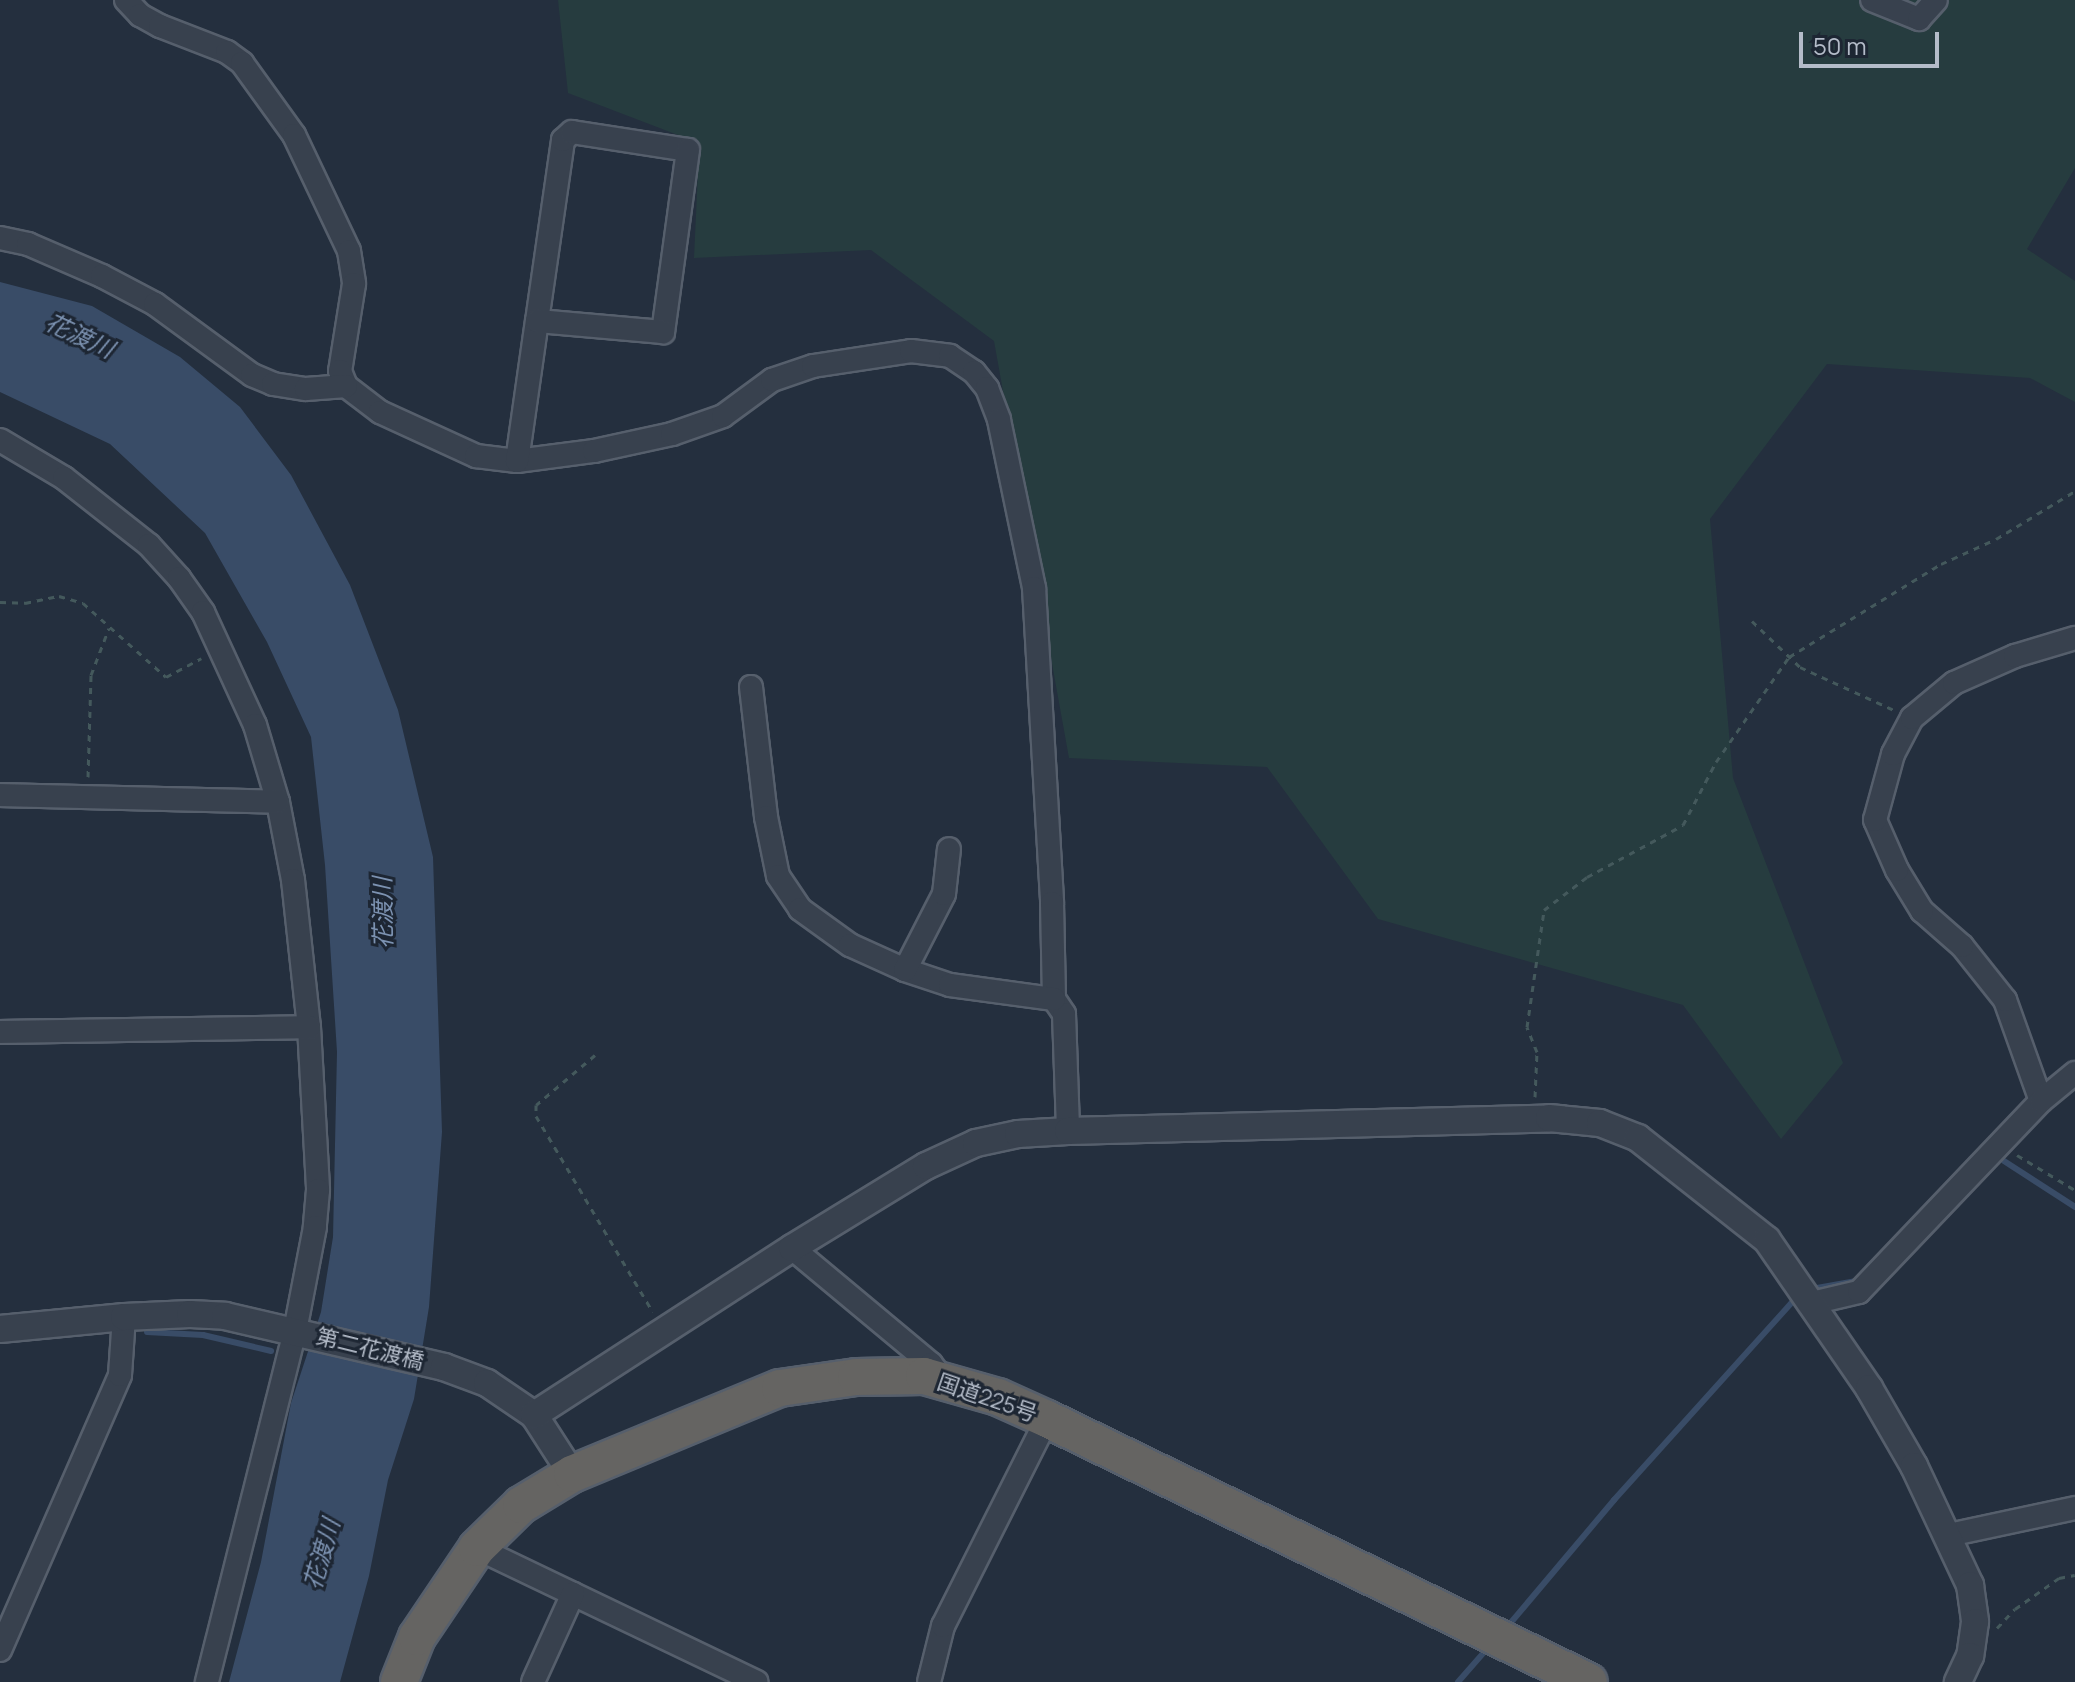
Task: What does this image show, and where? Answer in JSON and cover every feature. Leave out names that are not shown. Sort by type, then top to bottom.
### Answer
[{"type":"highway","name":"国道225号","points":[[399,1682],[417,1637],[477,1548],[521,1505],[572,1474],[780,1388],[856,1377],[924,1376],[998,1397],[1047,1419],[1589,1682]]},
{"type":"street","points":[[126,0],[140,15],[160,26],[227,52],[242,63],[294,135],[349,251],[354,284],[340,371],[346,386],[380,412],[476,456],[517,461],[594,451],[699,426],[723,416],[772,380],[813,366],[911,351],[950,356],[974,372],[987,388],[999,420],[1034,588],[1052,903],[1054,999],[1064,1014],[1068,1131]]},
{"type":"street","points":[[1872,0],[1919,19],[1936,0]]},
{"type":"street","points":[[517,461],[537,321],[563,140],[572,132],[688,150],[663,332],[537,321]]},
{"type":"street","points":[[0,238],[28,244],[90,270],[155,304],[252,375],[273,384],[306,389],[346,386]]},
{"type":"street","points":[[0,440],[64,478],[149,545],[179,578],[222,647],[255,725],[278,802],[293,880],[309,1027],[318,1190],[312,1255],[298,1331],[207,1682]]},
{"type":"street","points":[[2041,1101],[2005,1000],[1962,946],[1922,911],[1897,870],[1875,820],[1893,754],[1912,718],[1954,683],[2015,656],[2075,638]]},
{"type":"street","points":[[751,687],[766,817],[778,876],[800,909],[850,945],[905,970],[950,985],[1054,999]]},
{"type":"street","points":[[0,795],[278,802]]},
{"type":"street","points":[[905,970],[944,894],[949,849]]},
{"type":"street","points":[[0,1032],[309,1027]]},
{"type":"street","points":[[1812,1303],[1859,1292],[2002,1146],[2041,1101],[2075,1073]]},
{"type":"street","points":[[572,1474],[534,1415],[792,1248],[926,1166],[976,1143],[1018,1134],[1068,1131],[1534,1119],[1600,1123],[1638,1138],[1767,1240],[1869,1388],[1949,1535],[1970,1585],[1975,1622],[1970,1656],[1958,1682]]},
{"type":"street","points":[[792,1248],[931,1364],[946,1382]]},
{"type":"street","name":"第二花渡橋","points":[[0,1329],[124,1317],[213,1315],[298,1331],[444,1367],[487,1383],[534,1415]]},
{"type":"street","points":[[0,1650],[120,1375],[124,1317]]},
{"type":"street","points":[[929,1682],[943,1626],[1047,1419]]},
{"type":"street","points":[[1949,1535],[2075,1508]]},
{"type":"street","points":[[477,1548],[757,1682]]},
{"type":"street","points":[[533,1682],[573,1594]]},
{"type":"path","points":[[1534,1119],[1537,1052],[1527,1027],[1544,910],[1587,877],[1683,825],[1716,762],[1789,657],[1941,564],[1996,539],[2075,491]]},
{"type":"path","points":[[0,602],[25,603],[59,596],[83,603],[166,677],[222,647]]},
{"type":"path","points":[[1752,621],[1800,667],[1912,718]]},
{"type":"path","points":[[87,795],[91,675],[109,628]]},
{"type":"path","points":[[595,1055],[536,1105],[536,1116],[664,1330]]},
{"type":"path","points":[[2002,1146],[2075,1190]]},
{"type":"path","points":[[1970,1656],[2015,1609],[2059,1578],[2075,1575]]},
{"type":"green space","points":[[558,0],[2075,0],[2075,168],[2027,249],[2075,281],[2075,402],[2030,378],[1827,364],[1710,519],[1733,778],[1843,1063],[1781,1139],[1683,1005],[1378,919],[1267,767],[1069,758],[994,341],[871,250],[694,258],[699,150],[691,140],[568,93]]},
{"type":"water","name":"花渡川","points":[[0,282],[92,306],[180,357],[240,407],[291,475],[350,585],[398,710],[433,857],[442,1132],[429,1307],[414,1399],[388,1480],[369,1576],[340,1682],[229,1682],[261,1562],[291,1403],[321,1312],[333,1237],[337,1052],[325,865],[311,737],[267,642],[205,533],[110,444],[0,392]]},
{"type":"waterway","points":[[2004,1161],[2075,1207]]},
{"type":"waterway","points":[[1817,1288],[1856,1281],[1860,1277]]},
{"type":"waterway","points":[[1508,1626],[1614,1500],[1793,1301]]},
{"type":"waterway","points":[[147,1332],[203,1335],[271,1351]]},
{"type":"waterway","points":[[1458,1682],[1486,1650]]}]
